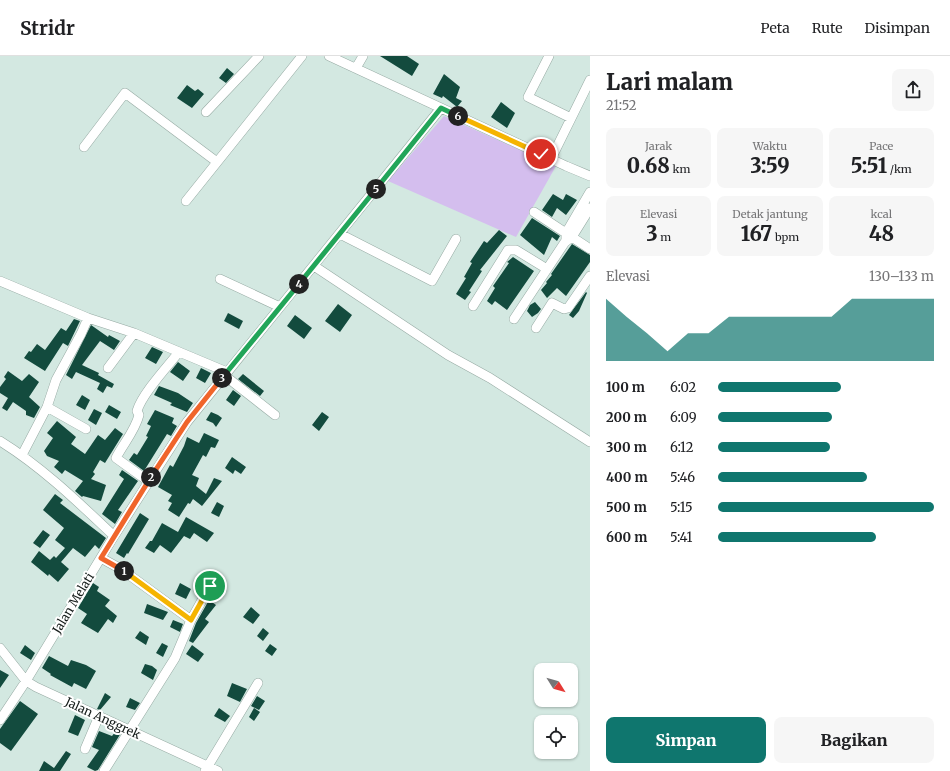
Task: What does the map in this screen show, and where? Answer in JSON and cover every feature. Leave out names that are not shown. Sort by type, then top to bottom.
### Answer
[{"type":"street","points":[[206,112],[259,56]]},
{"type":"street","points":[[186,201],[302,56]]},
{"type":"street","points":[[329,56],[590,176]]},
{"type":"street","points":[[356,68],[363,56]]},
{"type":"street","points":[[549,56],[528,97],[571,118]]},
{"type":"street","points":[[551,159],[590,80]]},
{"type":"street","points":[[84,147],[125,93],[217,162]]},
{"type":"street","name":"Jalan Melati","points":[[0,720],[26,681],[148,481],[187,422],[441,108]]},
{"type":"street","points":[[568,237],[590,192]]},
{"type":"street","points":[[514,319],[568,237],[590,208]]},
{"type":"street","points":[[534,212],[568,237],[590,249]]},
{"type":"street","points":[[340,234],[432,282],[456,239]]},
{"type":"street","points":[[473,306],[508,250],[516,250],[547,269]]},
{"type":"street","points":[[314,266],[448,355],[490,378],[590,442]]},
{"type":"street","points":[[536,328],[552,303],[564,309],[568,308],[590,276]]},
{"type":"street","points":[[220,279],[280,306]]},
{"type":"street","points":[[0,281],[88,318],[134,333],[225,374],[275,415]]},
{"type":"street","points":[[22,455],[47,407],[56,380],[88,318]]},
{"type":"street","points":[[108,368],[134,333]]},
{"type":"street","points":[[148,481],[116,458],[127,441],[138,419],[139,415],[137,409],[150,389],[179,352]]},
{"type":"street","points":[[47,407],[86,429]]},
{"type":"street","points":[[0,441],[22,455],[81,505],[114,536]]},
{"type":"street","points":[[101,558],[121,569],[191,620]]},
{"type":"street","points":[[104,771],[175,658],[191,620],[210,586]]},
{"type":"street","name":"Jalan Anggrek","points":[[0,648],[26,681],[207,769],[218,771]]},
{"type":"street","points":[[207,769],[258,683]]},
{"type":"street","points":[[85,749],[99,716]]},
{"type":"shaded area","points":[[444,116],[556,166],[516,237],[388,181]]},
{"type":"building","points":[[380,56],[407,56],[419,64],[412,76]]},
{"type":"building","points":[[227,68],[234,74],[226,83],[219,78]]},
{"type":"building","points":[[444,74],[460,87],[456,98],[462,101],[457,107],[443,96],[442,98],[433,94]]},
{"type":"building","points":[[187,85],[195,91],[198,89],[204,94],[192,108],[177,98]]},
{"type":"building","points":[[501,102],[515,113],[507,128],[491,117]]},
{"type":"building","points":[[553,194],[563,200],[566,194],[577,200],[566,215],[557,208],[552,217],[542,210]]},
{"type":"building","points":[[532,218],[560,236],[557,241],[552,237],[544,255],[520,235]]},
{"type":"building","points":[[499,230],[507,236],[480,270],[482,271],[465,300],[456,294],[466,278],[464,277],[472,263],[470,262],[484,241],[487,243]]},
{"type":"building","points":[[572,244],[590,255],[590,262],[566,296],[557,288],[547,298],[541,290]]},
{"type":"building","points":[[513,257],[534,271],[507,310],[495,301],[492,305],[487,301],[495,288],[493,286],[509,263],[507,262]]},
{"type":"building","points":[[586,292],[587,293],[579,311],[573,318],[569,315]]},
{"type":"building","points":[[535,302],[541,309],[532,317],[527,311],[530,305]]},
{"type":"building","points":[[338,304],[352,315],[340,332],[325,321]]},
{"type":"building","points":[[228,313],[243,321],[239,329],[224,321]]},
{"type":"building","points":[[295,315],[312,328],[304,339],[287,326]]},
{"type":"building","points":[[74,319],[80,321],[68,346],[63,343],[45,371],[24,358],[37,344],[45,350],[61,328],[66,331]]},
{"type":"building","points":[[91,325],[108,337],[109,335],[120,341],[114,350],[100,341],[82,365],[99,373],[98,375],[114,384],[112,388],[107,386],[103,393],[97,389],[100,383],[76,372],[72,379],[66,375]]},
{"type":"building","points":[[152,347],[163,352],[156,364],[145,358]]},
{"type":"building","points":[[178,362],[190,371],[183,381],[170,372]]},
{"type":"building","points":[[201,368],[211,373],[205,383],[196,378]]},
{"type":"building","points":[[8,371],[22,381],[29,374],[39,382],[29,397],[40,407],[34,418],[26,415],[26,411],[13,402],[7,411],[2,408],[8,398],[0,393],[0,387],[6,379],[4,377]]},
{"type":"building","points":[[243,374],[264,391],[260,396],[238,379]]},
{"type":"building","points":[[159,386],[178,393],[193,403],[187,412],[170,405],[172,403],[154,395]]},
{"type":"building","points":[[233,390],[241,396],[234,406],[226,400]]},
{"type":"building","points":[[82,395],[90,400],[85,410],[76,405]]},
{"type":"building","points":[[109,405],[121,412],[117,419],[105,412]]},
{"type":"building","points":[[94,409],[102,413],[96,425],[88,420]]},
{"type":"building","points":[[155,410],[174,418],[172,423],[177,426],[171,436],[167,434],[144,471],[129,460],[134,453],[137,455],[148,437],[146,436],[151,426],[147,424]]},
{"type":"building","points":[[211,412],[222,418],[216,427],[213,423],[206,420]]},
{"type":"building","points":[[322,412],[329,417],[319,431],[312,425]]},
{"type":"building","points":[[57,421],[76,437],[71,444],[85,454],[98,435],[105,440],[115,428],[123,434],[105,463],[100,460],[93,472],[95,474],[91,479],[106,485],[101,501],[82,497],[75,491],[83,481],[65,470],[62,474],[54,467],[59,461],[47,456],[44,451],[53,438],[47,433]]},
{"type":"building","points":[[204,433],[219,440],[215,448],[211,447],[206,457],[203,455],[192,475],[199,478],[196,486],[206,494],[214,478],[222,481],[202,506],[193,499],[190,504],[188,503],[179,517],[168,510],[172,503],[168,501],[172,495],[158,487],[170,465],[173,467],[187,437],[199,443]]},
{"type":"building","points":[[232,457],[246,467],[241,474],[235,470],[233,474],[225,468]]},
{"type":"building","points":[[122,470],[138,481],[118,510],[122,512],[115,524],[102,514],[124,479],[119,475]]},
{"type":"building","points":[[55,494],[63,500],[60,503],[106,538],[99,549],[95,545],[85,557],[73,548],[61,562],[69,569],[58,582],[31,562],[39,551],[50,560],[54,556],[56,558],[65,548],[55,540],[64,528],[43,510]]},
{"type":"building","points":[[217,502],[224,506],[219,517],[211,513]]},
{"type":"building","points":[[140,513],[149,519],[128,554],[127,553],[124,558],[116,553]]},
{"type":"building","points":[[186,517],[214,533],[207,542],[194,533],[190,539],[184,536],[171,553],[160,545],[154,553],[145,548],[150,541],[152,541],[162,523],[178,532]]},
{"type":"building","points":[[43,530],[50,535],[40,548],[33,543]]},
{"type":"building","points":[[93,583],[99,587],[97,591],[110,600],[105,606],[117,616],[113,623],[108,619],[98,633],[81,623],[87,614],[78,608]]},
{"type":"building","points":[[180,583],[191,589],[186,599],[175,594]]},
{"type":"building","points":[[209,600],[216,605],[205,619],[209,622],[193,643],[189,641],[196,623]]},
{"type":"building","points":[[147,604],[168,612],[163,620],[144,613]]},
{"type":"building","points":[[251,607],[260,615],[253,624],[243,617]]},
{"type":"building","points":[[173,620],[183,624],[180,632],[170,627]]},
{"type":"building","points":[[263,628],[269,633],[263,641],[257,636]]},
{"type":"building","points":[[140,631],[149,637],[146,645],[135,638]]},
{"type":"building","points":[[162,643],[168,646],[163,657],[156,653]]},
{"type":"building","points":[[270,644],[277,649],[272,656],[265,651]]},
{"type":"building","points":[[25,645],[35,653],[31,660],[20,653]]},
{"type":"building","points":[[192,645],[204,654],[198,662],[186,654]]},
{"type":"building","points":[[49,656],[68,666],[71,660],[86,665],[96,671],[86,689],[74,683],[72,687],[50,675],[51,674],[42,668]]},
{"type":"building","points":[[145,664],[152,666],[157,670],[153,680],[141,673]]},
{"type":"building","points":[[0,670],[9,675],[0,688]]},
{"type":"building","points":[[232,683],[247,689],[240,702],[227,696]]},
{"type":"building","points":[[105,693],[111,697],[100,710],[97,709]]},
{"type":"building","points":[[257,696],[265,701],[259,710],[251,706]]},
{"type":"building","points":[[130,698],[140,703],[135,710],[126,707]]},
{"type":"building","points":[[20,701],[38,714],[11,751],[0,743],[0,729]]},
{"type":"building","points":[[219,708],[230,716],[225,722],[214,716]]},
{"type":"building","points":[[254,708],[260,712],[254,721],[249,717]]},
{"type":"building","points":[[75,715],[85,720],[78,736],[68,732]]},
{"type":"building","points":[[99,731],[112,736],[116,731],[121,733],[98,770],[95,771],[87,767],[99,750],[92,747]]},
{"type":"building","points":[[66,751],[71,754],[60,771],[39,771],[44,761],[54,768]]},
{"type":"route","points":[[210,586],[191,620],[121,569],[101,558],[148,481],[187,422],[441,108],[541,154]]}]
